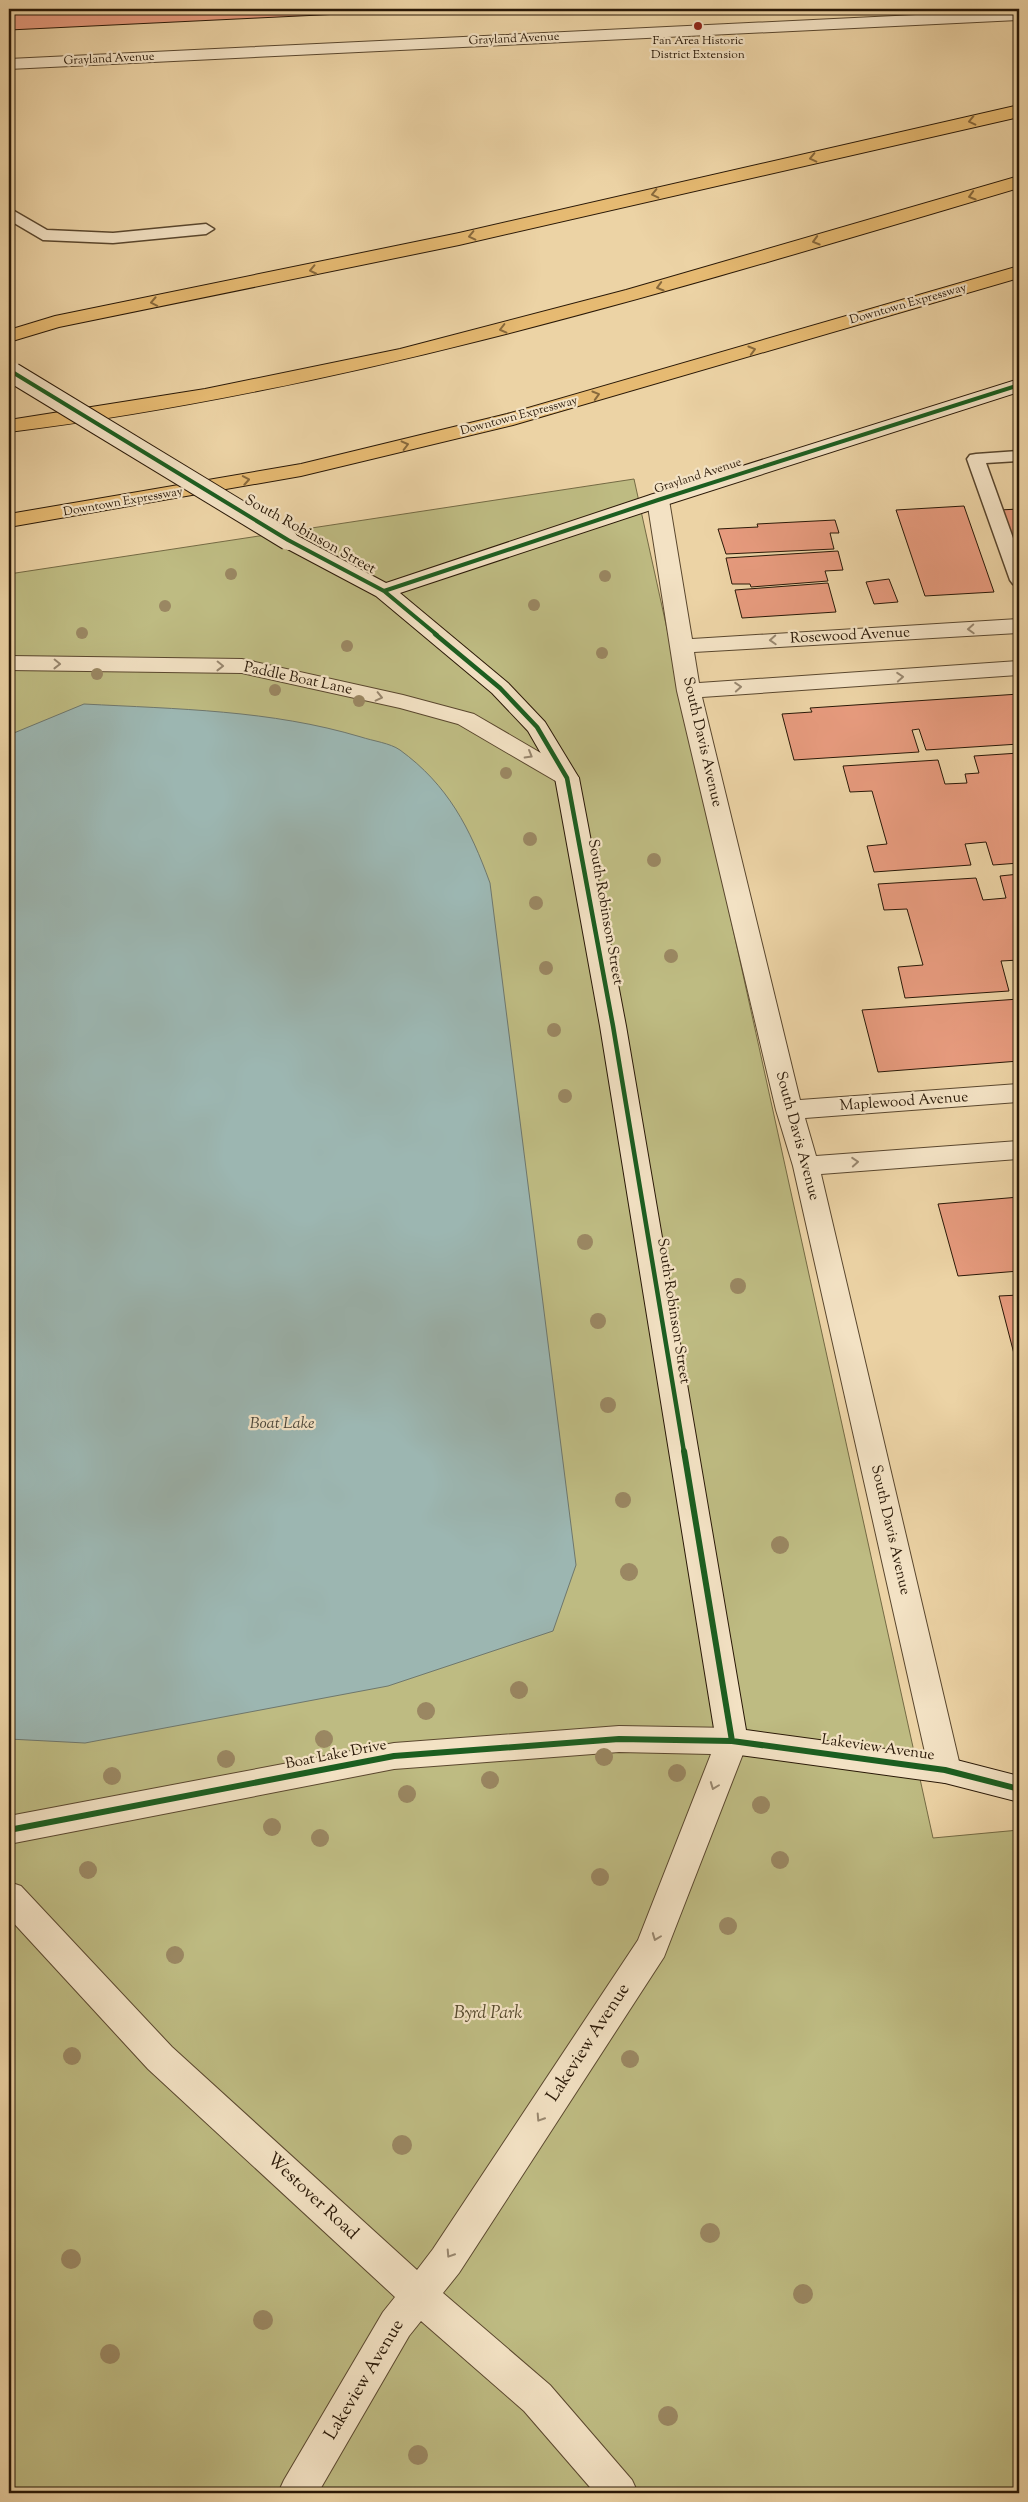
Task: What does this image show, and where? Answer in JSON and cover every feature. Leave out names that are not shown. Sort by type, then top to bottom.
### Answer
[{"type":"highway","points":[[9,336],[55,322],[459,239],[1019,110]]},
{"type":"highway","points":[[9,426],[224,391],[399,355],[594,306],[1019,182]]},
{"type":"highway","name":"Downtown Expressway","points":[[9,521],[301,470],[504,421],[1019,272]]},
{"type":"street","name":"Grayland Avenue","points":[[9,64],[1019,15]]},
{"type":"street","name":"South Robinson Street","points":[[11,372],[288,540],[384,591],[500,688],[537,727],[567,778],[613,1026],[732,1741]]},
{"type":"street","name":"Grayland Avenue","points":[[384,591],[658,500],[1019,385]]},
{"type":"street","name":"South Davis Avenue","points":[[658,500],[689,691],[789,1110],[806,1166],[945,1770]]},
{"type":"street","name":"Rosewood Avenue","points":[[682,646],[1019,626]]},
{"type":"street","name":"Paddle Boat Lane","points":[[9,663],[242,666],[403,702],[466,719],[567,778]]},
{"type":"street","points":[[689,691],[1019,668]]},
{"type":"street","name":"Maplewood Avenue","points":[[789,1110],[1019,1093]]},
{"type":"street","points":[[806,1166],[1019,1150]]},
{"type":"street","name":"Boat Lake Drive","points":[[9,1830],[394,1756],[619,1739],[732,1741]]},
{"type":"street","name":"Lakeview Avenue","points":[[297,2493],[396,2324],[446,2261],[652,1947],[732,1741],[945,1770],[1019,1788]]},
{"type":"street","name":"Westover Road","points":[[9,1896],[160,2058],[419,2296],[537,2398],[582,2448],[618,2493]]},
{"type":"lane","points":[[9,213],[44,235],[113,238],[206,229]]},
{"type":"lane","points":[[1019,456],[976,459],[1019,580]]},
{"type":"green space","name":"Byrd Park","points":[[634,479],[933,1838],[1019,1830],[1019,2493],[9,2493],[9,574]]},
{"type":"water","name":"Boat Lake","points":[[84,704],[224,712],[258,716],[327,728],[386,744],[400,750],[417,764],[432,778],[456,809],[474,844],[490,883],[576,1565],[553,1631],[388,1686],[85,1743],[9,1739],[9,735]]},
{"type":"building","points":[[9,9],[444,9],[9,30]]},
{"type":"building","points":[[964,506],[994,592],[925,596],[896,510]]},
{"type":"building","points":[[1019,509],[1019,562],[999,510]]},
{"type":"building","points":[[835,520],[839,533],[830,533],[834,549],[726,554],[718,529],[758,527],[757,524]]},
{"type":"building","points":[[838,551],[843,570],[825,571],[828,581],[751,587],[750,584],[732,584],[726,558]]},
{"type":"building","points":[[889,579],[898,602],[874,604],[866,582]]},
{"type":"building","points":[[828,583],[836,612],[742,618],[735,590]]},
{"type":"building","points":[[1019,694],[1019,744],[926,750],[919,729],[912,730],[919,752],[794,760],[782,714],[812,712],[810,708]]},
{"type":"building","points":[[1019,753],[1019,863],[993,865],[986,842],[965,844],[971,865],[874,872],[867,846],[887,844],[872,791],[850,792],[843,766],[938,760],[945,784],[967,783],[965,774],[979,773],[974,756]]},
{"type":"building","points":[[1019,874],[1019,960],[1001,961],[1009,991],[905,998],[898,967],[923,965],[907,909],[884,910],[878,884],[976,878],[983,900],[1006,898],[1000,876]]},
{"type":"building","points":[[1019,999],[1019,1061],[878,1072],[862,1010]]},
{"type":"building","points":[[1019,1197],[1019,1271],[958,1276],[938,1204]]},
{"type":"building","points":[[1019,1295],[1019,1373],[999,1296]]},
{"type":"cycle path","points":[[9,370],[288,540],[384,591],[500,688],[537,727],[567,778],[613,1026],[732,1741]]},
{"type":"cycle path","points":[[384,591],[658,500],[1019,385]]},
{"type":"cycle path","points":[[9,1830],[394,1756],[619,1739],[732,1741],[945,1770],[1019,1789]]},
{"type":"place","name":"Fan Area Historic District Extension","points":[[698,26]]}]
